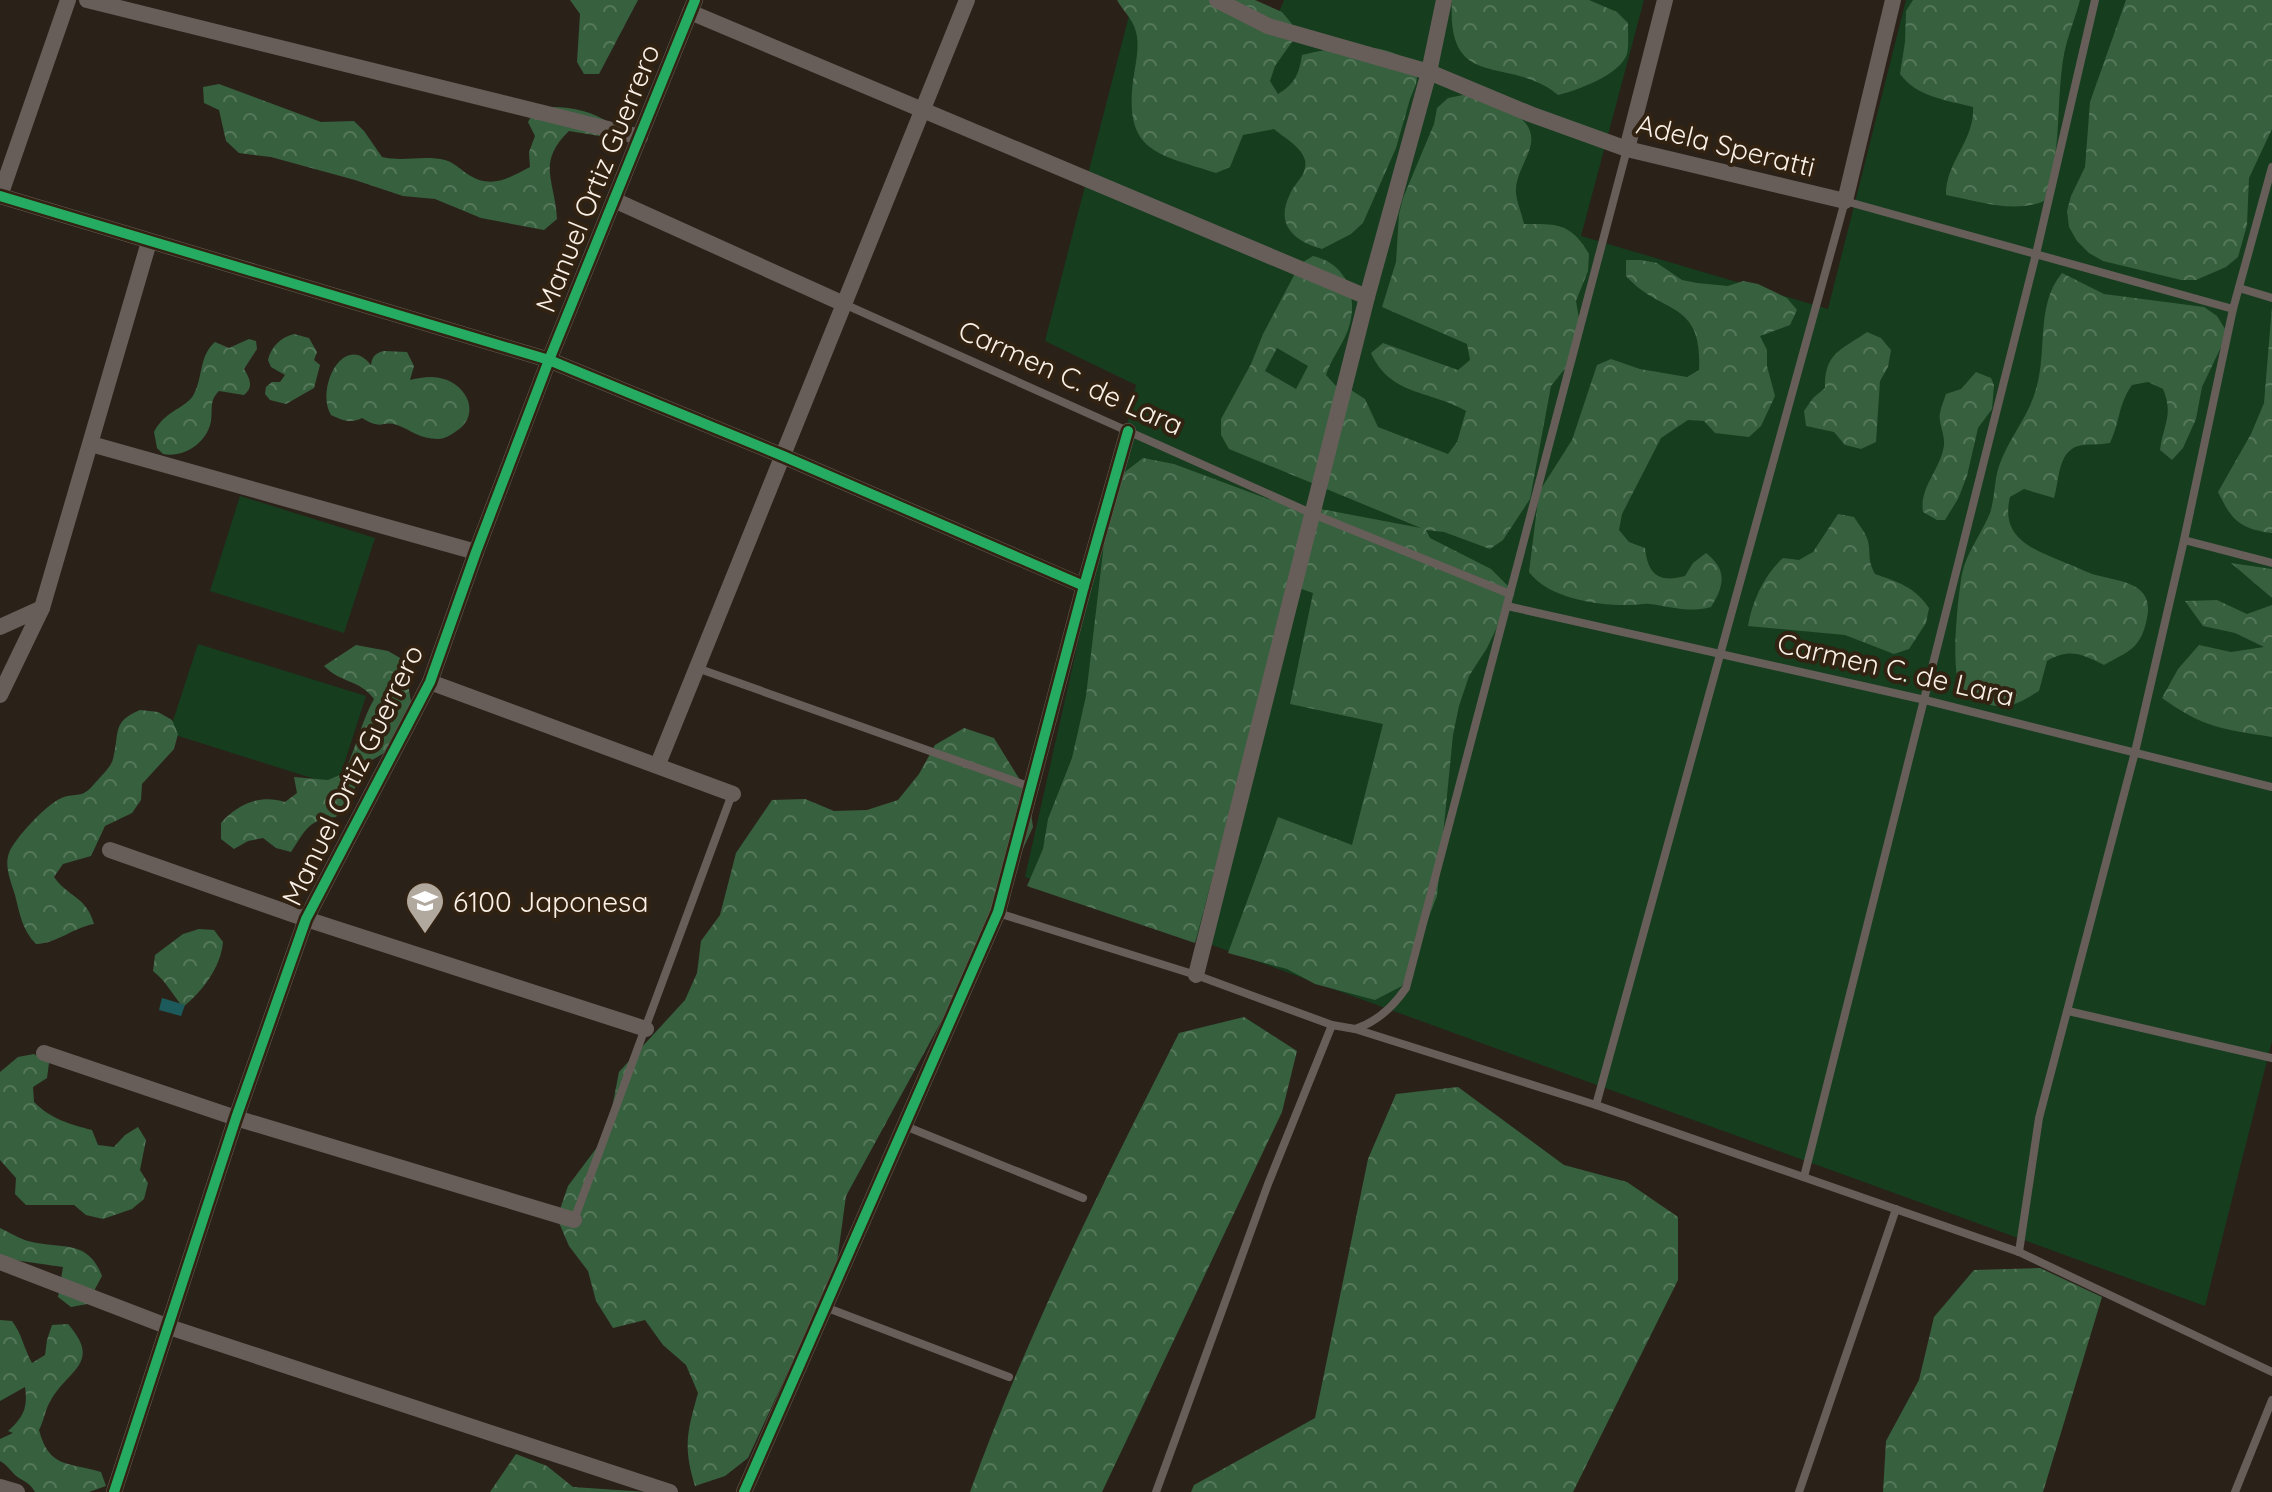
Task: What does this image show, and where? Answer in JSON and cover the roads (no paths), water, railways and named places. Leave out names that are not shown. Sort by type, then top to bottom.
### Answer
[{"type":"street","points":[[68,0],[0,196],[549,360],[783,456],[1084,586]]},
{"type":"street","points":[[87,0],[640,137]]},
{"type":"street","points":[[658,764],[967,0]]},
{"type":"street","name":"Adela Speratti","points":[[1217,0],[1268,26],[1429,72],[1530,114],[1627,149],[1845,201]]},
{"type":"street","points":[[1196,975],[1367,297],[1429,72],[1444,0]]},
{"type":"street","points":[[1627,149],[1665,0]]},
{"type":"street","points":[[1845,201],[1893,0]]},
{"type":"street","points":[[693,6],[923,109],[1367,297]]},
{"type":"street","name":"Manuel Ortiz Guerrero","points":[[114,1492],[236,1118],[306,919],[430,682],[549,360],[693,6]]},
{"type":"street","name":"Carmen C. de Lara","points":[[614,200],[844,304]]},
{"type":"street","points":[[0,695],[42,608],[149,242]]},
{"type":"street","points":[[744,1492],[998,912],[1128,431]]},
{"type":"street","points":[[91,444],[476,552]]},
{"type":"street","points":[[0,627],[42,608]]},
{"type":"street","points":[[430,682],[733,794]]},
{"type":"street","points":[[110,850],[306,919],[646,1029]]},
{"type":"street","points":[[44,1053],[236,1118],[574,1220]]},
{"type":"street","points":[[0,1262],[169,1327],[670,1492]]},
{"type":"street","points":[[0,1487],[17,1492]]},
{"type":"lane","points":[[1804,1177],[2036,254],[2095,0]]},
{"type":"lane","points":[[1355,1029],[1368,1025],[1384,1013],[1406,988],[1627,149]]},
{"type":"lane","points":[[2019,1252],[2039,1118],[2135,752],[2233,309],[2272,167]]},
{"type":"lane","points":[[1596,1105],[1845,201]]},
{"type":"lane","name":"Adela Speratti","points":[[1845,201],[2233,309]]},
{"type":"lane","points":[[2239,288],[2272,298]]},
{"type":"lane","name":"Carmen C. de Lara","points":[[844,304],[1313,514],[1510,594]]},
{"type":"lane","points":[[2184,540],[2272,563]]},
{"type":"lane","name":"Carmen C. de Lara","points":[[1507,606],[1925,700],[2272,787]]},
{"type":"lane","points":[[697,668],[1032,787]]},
{"type":"lane","points":[[574,1220],[733,794]]},
{"type":"lane","points":[[998,912],[1196,975],[1332,1025],[1355,1029],[1596,1105],[2019,1252],[2272,1372]]},
{"type":"lane","points":[[2068,1011],[2272,1058]]},
{"type":"lane","points":[[1156,1492],[1268,1184],[1332,1025]]},
{"type":"lane","points":[[905,1126],[1083,1198]]},
{"type":"lane","points":[[1799,1492],[1896,1209]]},
{"type":"lane","points":[[825,1307],[1009,1377]]},
{"type":"lane","points":[[2235,1492],[2272,1400]]},
{"type":"water","points":[[162,998],[185,1005],[181,1016],[159,1010]]},
{"type":"place","name":"6100 Japonesa","points":[[425,935]]}]
